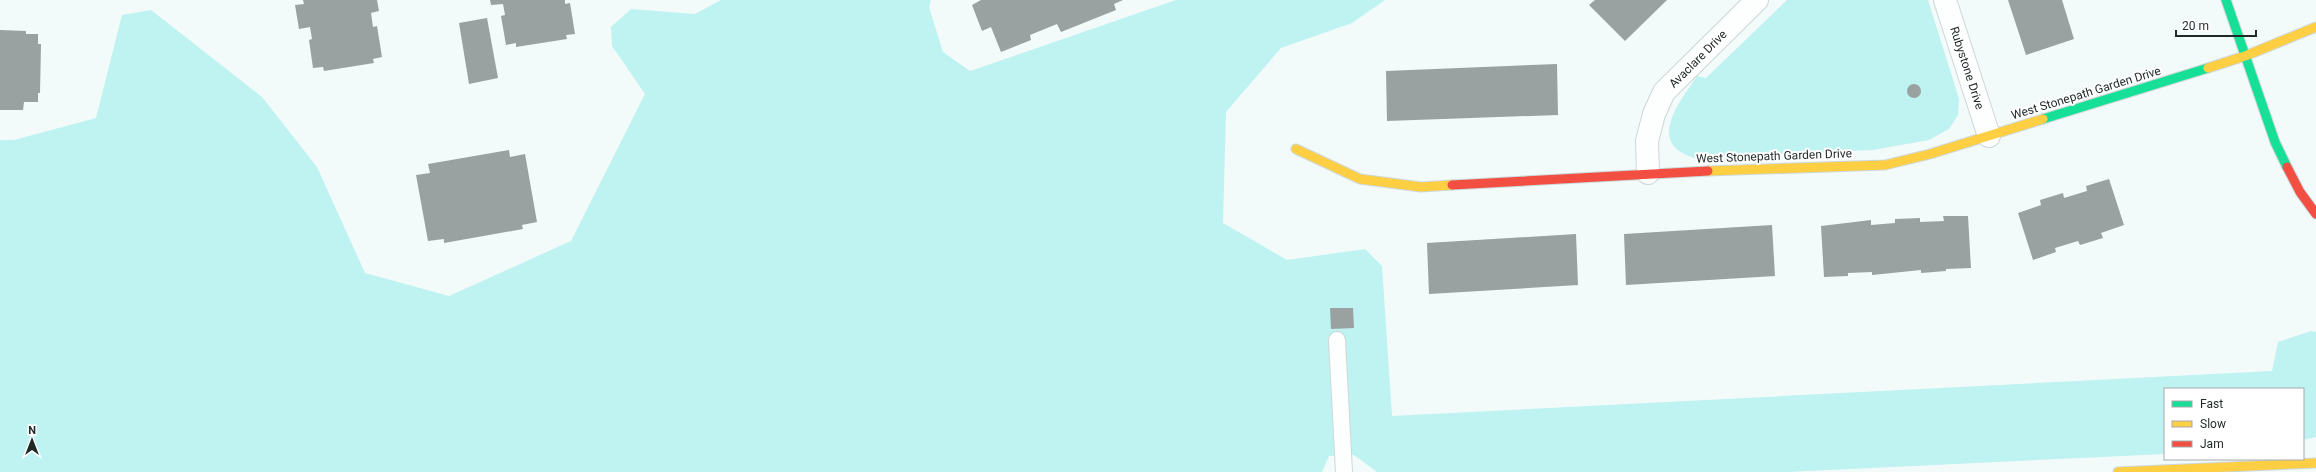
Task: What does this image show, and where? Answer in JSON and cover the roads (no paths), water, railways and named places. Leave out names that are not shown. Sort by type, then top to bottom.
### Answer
[{"type":"street","name":"Avaclare Drive","points":[[1648,173],[1647,141],[1654,114],[1664,92],[1757,0]]},
{"type":"street","name":"Rubystone Drive","points":[[1945,0],[1989,136]]},
{"type":"street","points":[[2226,0],[2275,142],[2300,192],[2316,214]]},
{"type":"street","name":"West Stonepath Garden Drive","points":[[1296,149],[1360,179],[1421,187],[1648,173],[1885,165],[1923,157],[2245,56],[2316,27]]},
{"type":"street","points":[[2118,472],[2316,463]]},
{"type":"lane","points":[[1337,340],[1344,472]]}]
